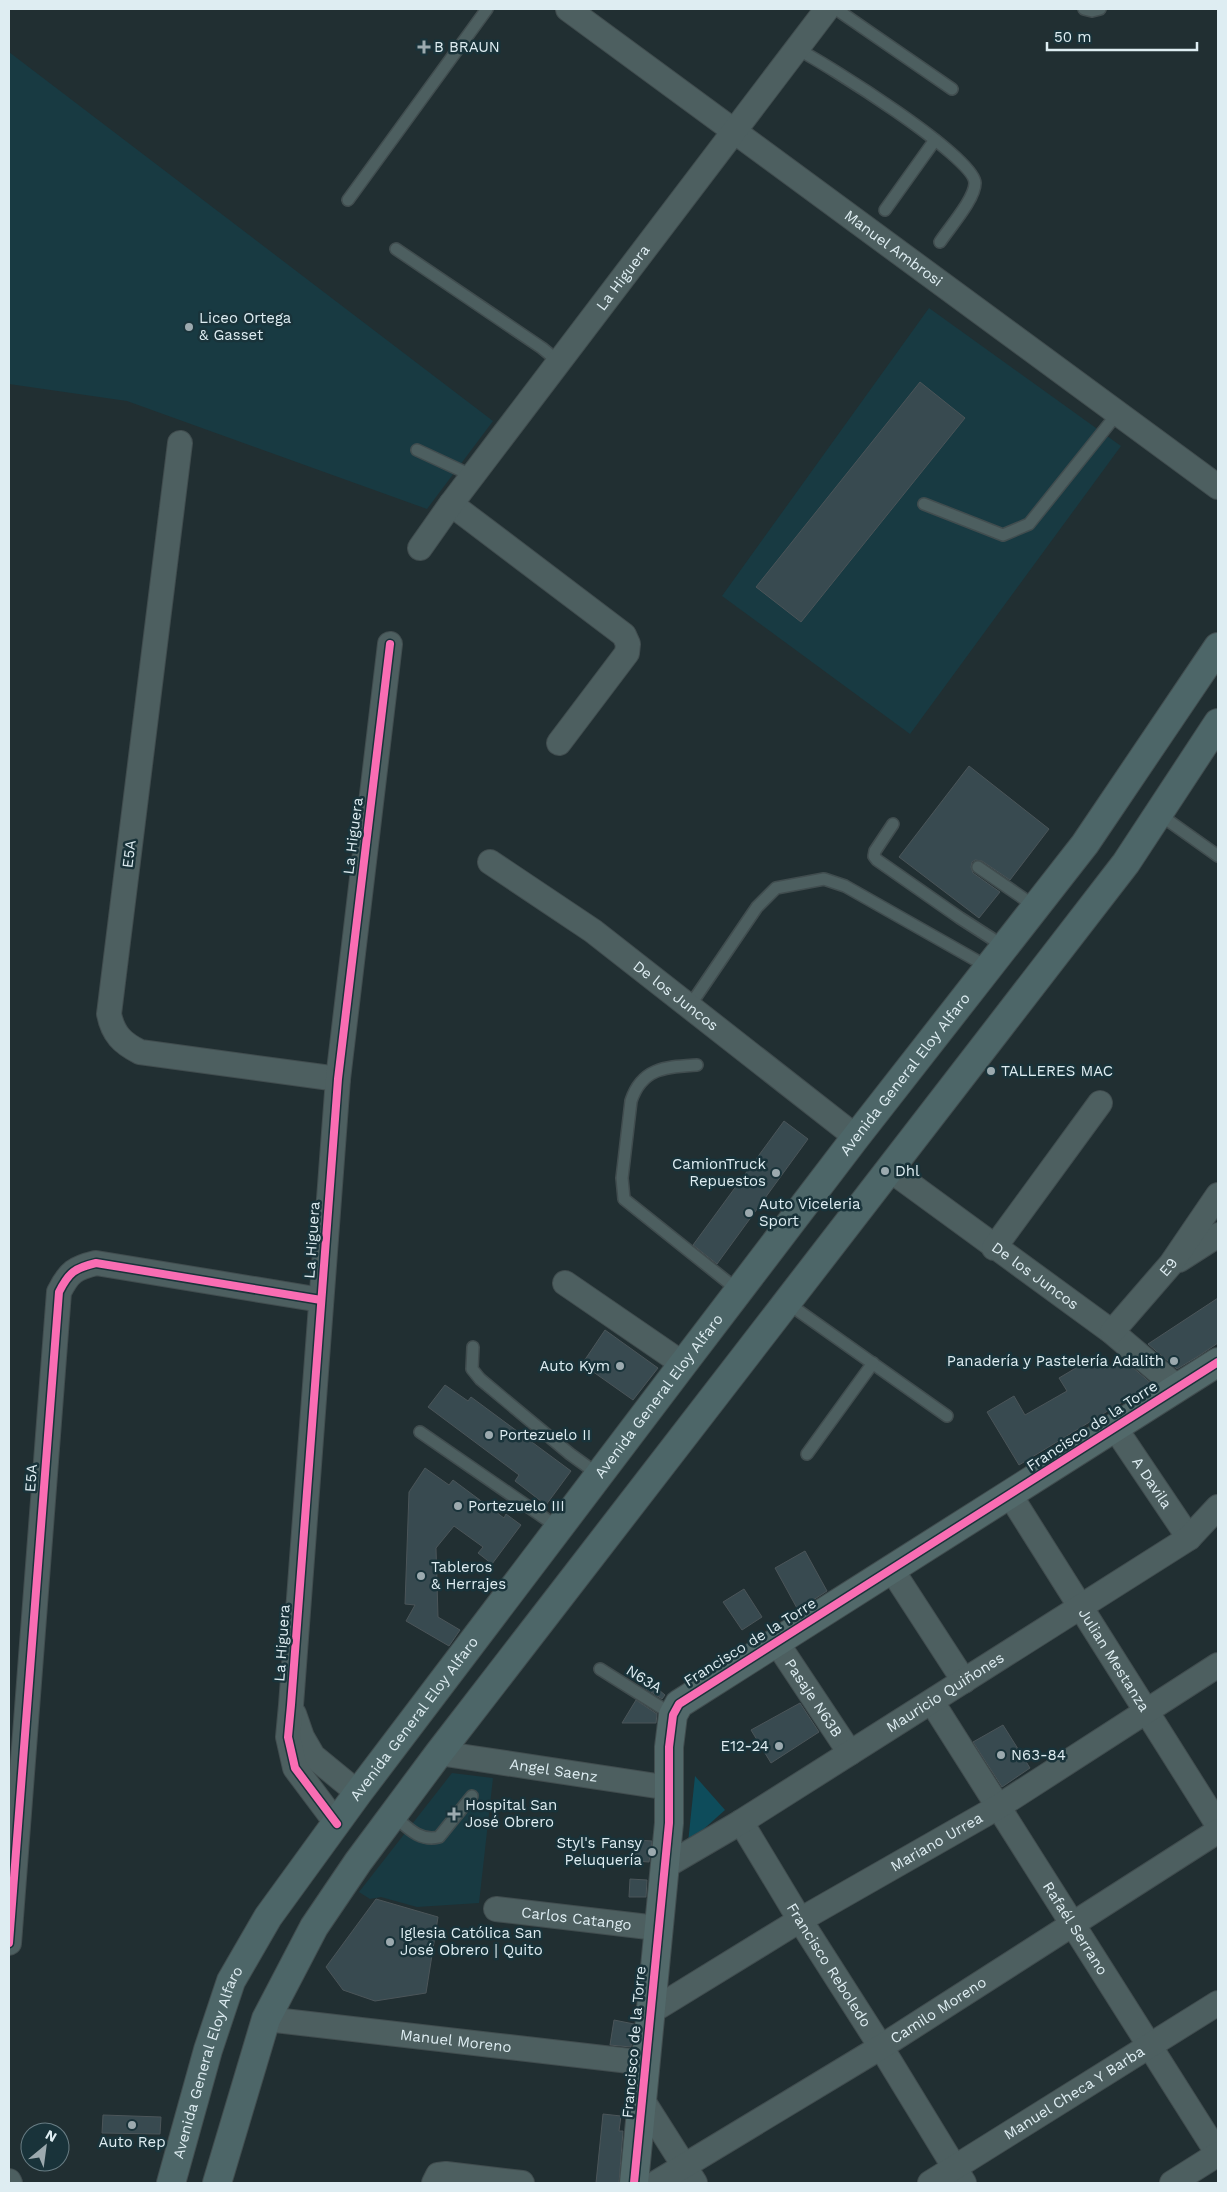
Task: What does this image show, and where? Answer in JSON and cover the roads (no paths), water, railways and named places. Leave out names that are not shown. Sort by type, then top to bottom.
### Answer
[{"type":"main road","name":"Avenida General Eloy Alfaro","points":[[171,2183],[208,2050],[231,1981],[268,1916],[358,1793],[856,1137],[1085,844],[1218,646]]},
{"type":"main road","points":[[217,2183],[266,2019],[314,1927],[358,1862],[439,1753],[1126,863],[1218,723]]},
{"type":"street","name":"Manuel Ambrosi","points":[[568,9],[1218,487]]},
{"type":"street","name":"La Higuera","points":[[420,548],[451,504],[827,9]]},
{"type":"street","name":"E5A","points":[[180,443],[109,1014],[111,1026],[117,1036],[127,1045],[140,1052],[338,1079]]},
{"type":"street","points":[[451,504],[624,635],[628,644],[627,653],[559,743]]},
{"type":"street","name":"La Higuera","points":[[337,1824],[295,1768],[288,1737],[338,1079],[390,644]]},
{"type":"street","name":"De los Juncos","points":[[490,862],[593,931],[856,1137]]},
{"type":"street","points":[[994,1248],[1100,1103]]},
{"type":"street","name":"De los Juncos","points":[[889,1169],[994,1248],[1112,1332],[1178,1388]]},
{"type":"street","name":"E9","points":[[1112,1332],[1171,1264],[1218,1195]]},
{"type":"street","points":[[1171,1264],[1218,1235]]},
{"type":"street","name":"E5A","points":[[9,1943],[59,1292],[65,1280],[73,1271],[96,1263],[321,1300]]},
{"type":"street","points":[[565,1283],[683,1364]]},
{"type":"street","name":"Francisco de la Torre","points":[[634,2183],[652,2012],[657,1928],[664,1867],[670,1788],[669,1747],[673,1715],[679,1704],[1218,1362]]},
{"type":"street","name":"A Davila","points":[[1115,1428],[1189,1538]]},
{"type":"street","name":"Julian Mestanza","points":[[1010,1495],[1218,1825]]},
{"type":"street","name":"Mauricio Quiñones","points":[[664,1867],[742,1822],[1189,1538],[1218,1508]]},
{"type":"street","points":[[892,1570],[964,1681]]},
{"type":"street","name":"Pasaje N63B","points":[[777,1642],[850,1754]]},
{"type":"street","name":"Mariano Urrea","points":[[652,2012],[800,1920],[998,1807],[1145,1711],[1218,1666]]},
{"type":"street","name":"Rafaél Serrano","points":[[932,1702],[1218,2154]]},
{"type":"street","name":"La Higuera","points":[[291,1705],[302,1737],[313,1756],[358,1793]]},
{"type":"street","name":"Angel Saenz","points":[[439,1753],[670,1788]]},
{"type":"street","name":"Francisco Reboledo","points":[[742,1822],[800,1920],[881,2046],[960,2176]]},
{"type":"street","name":"Camilo Moreno","points":[[656,2183],[690,2175],[881,2046],[1218,1831]]},
{"type":"street","name":"Carlos Catango","points":[[496,1908],[657,1928]]},
{"type":"street","name":"Manuel Checa Y Barba","points":[[930,2183],[960,2176],[1151,2046],[1218,2004]]},
{"type":"street","name":"Manuel Moreno","points":[[266,2019],[647,2062]]},
{"type":"street","points":[[643,2102],[690,2175]]},
{"type":"street","points":[[1172,2183],[1218,2154]]},
{"type":"street","points":[[434,2183],[438,2175],[446,2174],[522,2183]]},
{"type":"lane","points":[[348,200],[487,9]]},
{"type":"lane","points":[[836,9],[952,89]]},
{"type":"lane","points":[[1084,9],[1100,9]]},
{"type":"lane","points":[[797,49],[906,118],[935,140],[972,173],[975,184],[970,199],[940,242]]},
{"type":"lane","points":[[886,210],[935,140]]},
{"type":"lane","points":[[396,249],[542,348],[559,362]]},
{"type":"lane","points":[[924,504],[1003,535],[1029,524],[1118,414]]},
{"type":"lane","points":[[416,450],[473,476]]},
{"type":"lane","points":[[1159,814],[1218,856]]},
{"type":"lane","points":[[893,824],[875,851],[874,856],[877,860],[960,918],[997,957]]},
{"type":"lane","points":[[978,867],[1036,907]]},
{"type":"lane","points":[[689,1007],[757,907],[776,888],[800,882],[824,879],[846,886],[997,957]]},
{"type":"lane","points":[[698,1065],[663,1067],[644,1079],[634,1089],[622,1178],[624,1199],[739,1291]]},
{"type":"lane","points":[[786,1302],[947,1416]]},
{"type":"lane","points":[[473,1347],[472,1370],[480,1379],[570,1454],[599,1475]]},
{"type":"lane","points":[[807,1454],[873,1363]]},
{"type":"lane","points":[[420,1432],[559,1528]]},
{"type":"lane","name":"N63A","points":[[600,1669],[673,1715]]},
{"type":"lane","points":[[393,1815],[414,1834],[433,1839],[439,1837],[472,1796]]},
{"type":"place","name":"B BRAUN","points":[[424,47]]},
{"type":"place","name":"Liceo Ortega & Gasset","points":[[189,327]]},
{"type":"place","name":"TALLERES MAC","points":[[991,1071]]},
{"type":"place","name":"Dhl","points":[[885,1171]]},
{"type":"place","name":"CamionTruck Repuestos","points":[[776,1173]]},
{"type":"place","name":"Auto Viceleria Sport","points":[[749,1213]]},
{"type":"place","name":"Panadería y Pastelería Adalith","points":[[1174,1361]]},
{"type":"place","name":"Auto Kym","points":[[620,1366]]},
{"type":"place","name":"Portezuelo II","points":[[489,1435]]},
{"type":"place","name":"Portezuelo III","points":[[458,1506]]},
{"type":"place","name":"Tableros & Herrajes","points":[[421,1576]]},
{"type":"place","name":"E12-24","points":[[779,1746]]},
{"type":"place","name":"N63-84","points":[[1001,1755]]},
{"type":"place","name":"Hospital San José Obrero","points":[[454,1814]]},
{"type":"place","name":"Styl's Fansy Peluquería","points":[[652,1852]]},
{"type":"place","name":"Iglesia Católica San José Obrero | Quito","points":[[390,1942]]},
{"type":"place","name":"Auto Rep","points":[[132,2125]]}]
